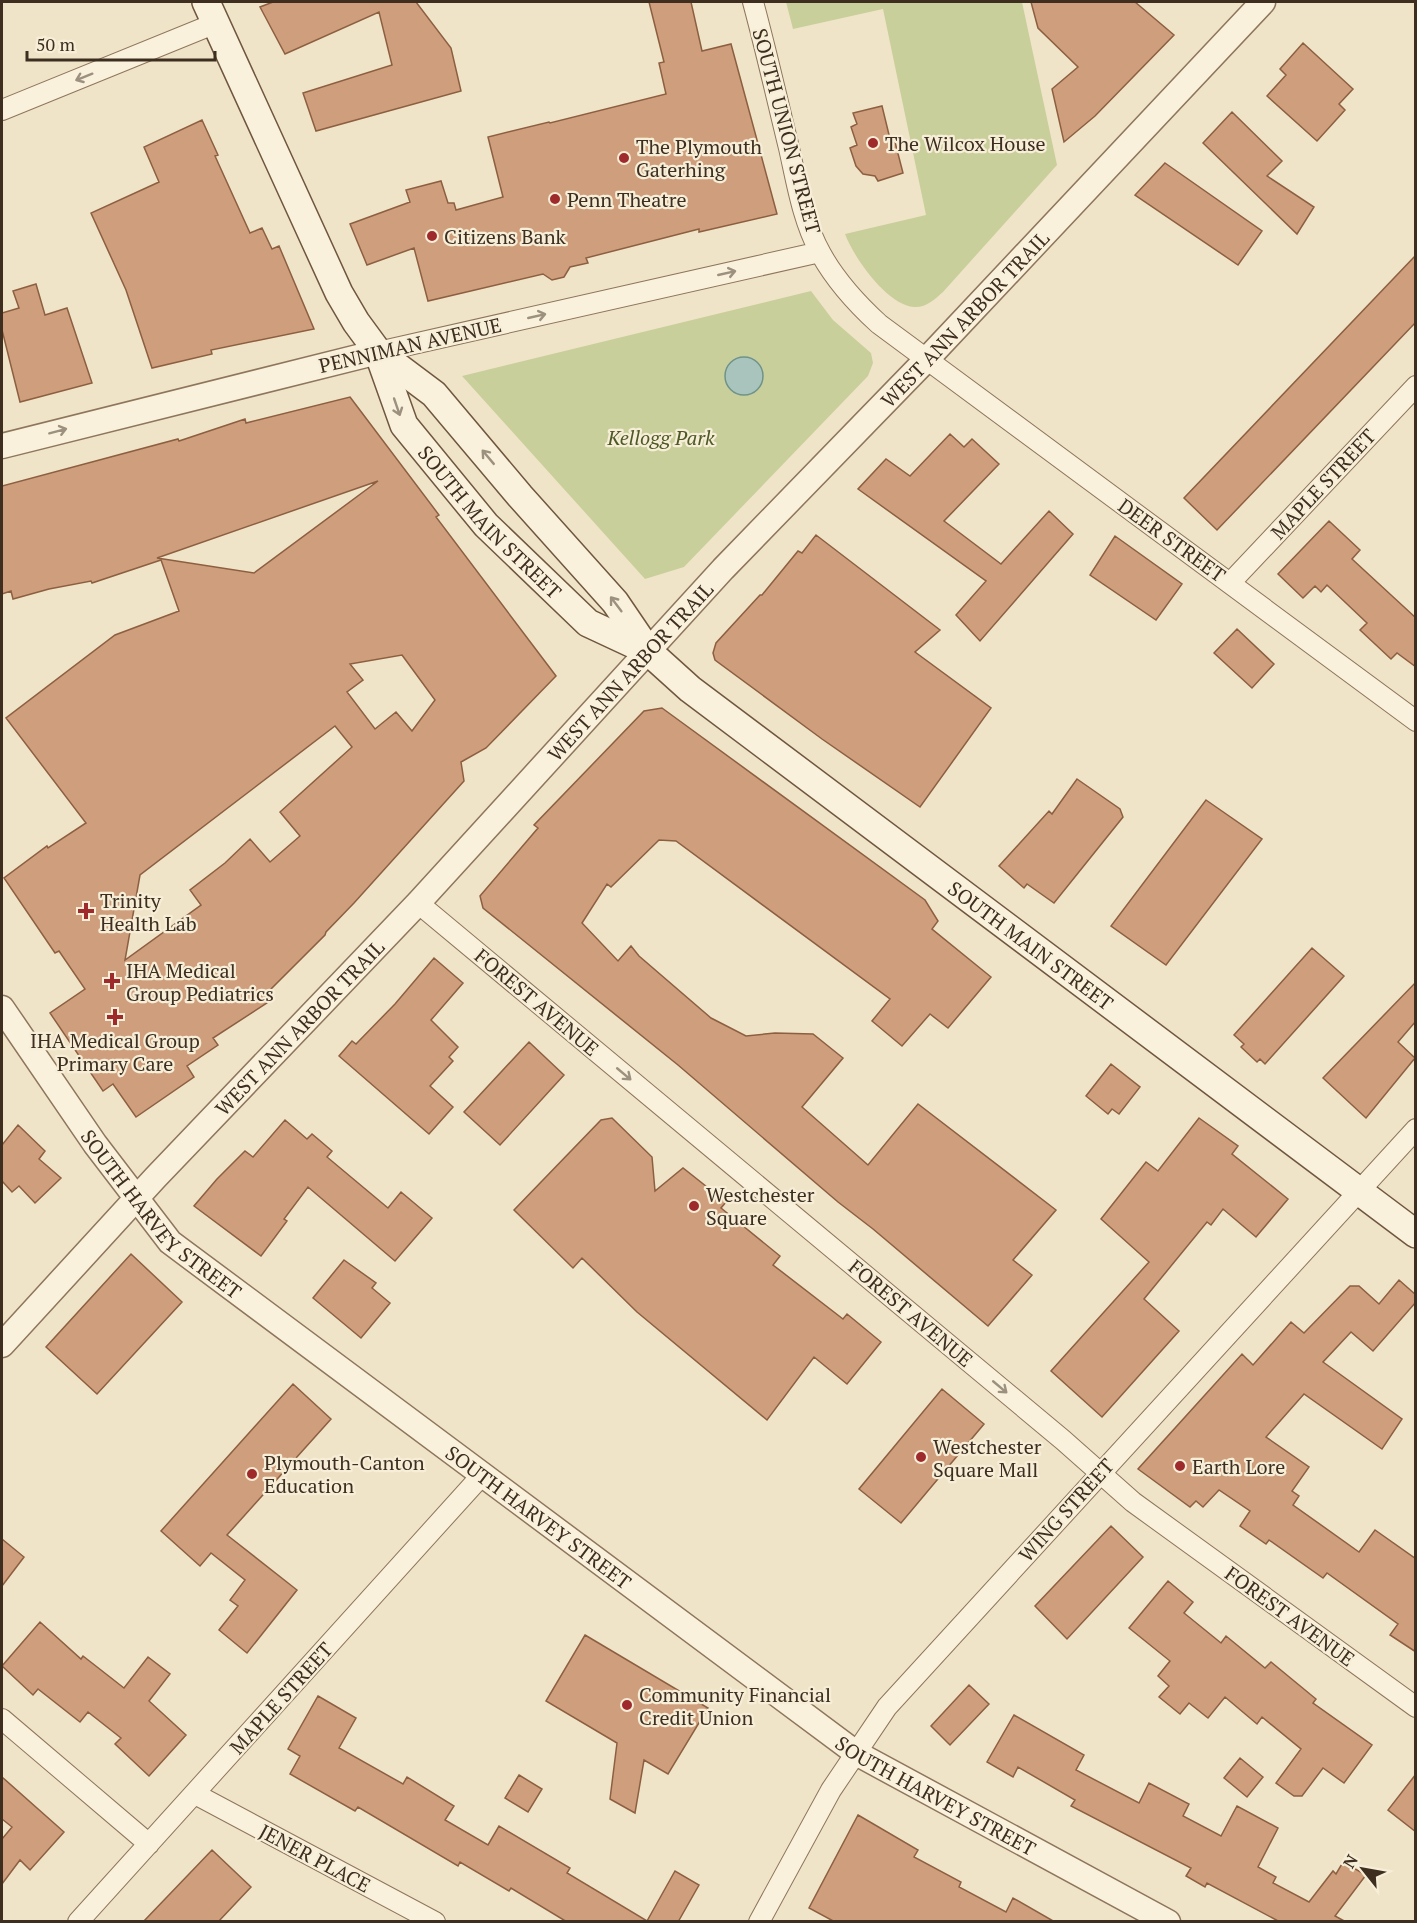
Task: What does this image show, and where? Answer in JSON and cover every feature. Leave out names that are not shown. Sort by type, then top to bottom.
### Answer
[{"type":"main road","name":"SOUTH MAIN STREET","points":[[211,12],[339,293],[356,322],[378,352],[404,425],[486,525],[588,623],[649,652]]},
{"type":"main road","name":"SOUTH MAIN STREET","points":[[378,352],[434,394],[520,496],[615,602],[649,652],[690,689],[1416,1234]]},
{"type":"street","name":"SOUTH UNION STREET","points":[[753,2],[804,213],[820,252],[838,281],[858,304],[879,324],[927,359]]},
{"type":"street","name":"WEST ANN ARBOR TRAIL","points":[[2,1345],[136,1198],[418,903],[723,569],[927,359],[1263,2]]},
{"type":"street","points":[[2,110],[211,12]]},
{"type":"street","name":"PENNIMAN AVENUE","points":[[2,446],[378,352],[820,252]]},
{"type":"street","name":"DEER STREET","points":[[927,359],[1416,721]]},
{"type":"street","name":"MAPLE STREET","points":[[1230,583],[1416,386]]},
{"type":"street","name":"FOREST AVENUE","points":[[418,903],[1046,1426],[1133,1502],[1416,1707]]},
{"type":"street","name":"SOUTH HARVEY STREET","points":[[2,1008],[95,1144],[170,1242],[856,1753],[1168,1922]]},
{"type":"street","name":"WING STREET","points":[[759,1922],[831,1790],[887,1707],[1416,1130]]},
{"type":"street","name":"MAPLE STREET","points":[[78,1922],[483,1474]]},
{"type":"street","points":[[2,1719],[149,1844]]},
{"type":"street","name":"JENER PLACE","points":[[195,1794],[435,1922]]},
{"type":"green space","points":[[786,2],[1022,2],[1057,165],[943,292],[926,305],[914,307],[893,298],[864,267],[845,234],[926,215],[883,9],[793,29]]},
{"type":"green space","name":"Kellogg Park","points":[[811,291],[833,320],[871,353],[873,363],[868,376],[684,567],[645,579],[462,376]]},
{"type":"water","points":[[744,357],[751,358],[757,363],[762,369],[762,383],[757,389],[751,394],[744,395],[737,394],[731,389],[726,383],[725,376],[726,369],[731,363],[737,358]]},
{"type":"building","points":[[273,2],[416,2],[451,48],[461,91],[316,131],[303,93],[392,65],[379,12],[285,54],[260,7]]},
{"type":"building","points":[[649,2],[691,2],[702,51],[731,44],[777,214],[699,232],[699,229],[586,258],[588,263],[570,267],[564,277],[552,280],[543,274],[428,301],[414,248],[367,265],[350,224],[410,202],[406,190],[441,181],[448,203],[454,203],[456,210],[503,197],[488,137],[666,94],[659,63],[664,62]]},
{"type":"building","points":[[1031,2],[1135,2],[1174,35],[1095,116],[1064,142],[1052,89],[1078,67],[1038,28]]},
{"type":"building","points":[[1303,43],[1353,89],[1339,104],[1345,110],[1317,141],[1267,96],[1286,75],[1280,69]]},
{"type":"building","name":"The Wilcox House","points":[[882,106],[891,143],[895,142],[903,173],[878,181],[875,176],[863,174],[856,166],[850,148],[857,145],[851,127],[857,124],[853,113]]},
{"type":"building","points":[[1232,112],[1282,161],[1267,176],[1314,207],[1297,234],[1203,143]]},
{"type":"building","points":[[202,120],[218,155],[215,156],[250,233],[262,228],[272,249],[279,246],[314,329],[211,350],[212,354],[152,368],[126,290],[91,213],[159,182],[144,147]]},
{"type":"building","points":[[1165,163],[1262,231],[1238,265],[1135,195]]},
{"type":"building","points":[[1416,255],[1416,322],[1217,530],[1184,498]]},
{"type":"building","points":[[36,284],[45,315],[67,308],[92,383],[20,402],[2,330],[2,313],[19,308],[13,291]]},
{"type":"building","points":[[350,397],[439,515],[436,517],[556,676],[486,748],[461,762],[464,781],[325,935],[265,995],[267,1003],[213,1038],[218,1045],[187,1066],[194,1077],[136,1117],[113,1084],[103,1091],[50,1013],[85,989],[59,951],[55,953],[4,878],[47,846],[48,848],[86,823],[6,718],[115,635],[179,611],[161,560],[92,583],[91,581],[49,589],[13,599],[11,591],[2,594],[2,486],[178,439],[179,441],[245,419],[246,423]],"holes":[[[378,481],[254,573],[157,558]],[[402,655],[435,700],[412,731],[396,712],[375,729],[347,692],[363,680],[350,664]],[[335,726],[352,747],[280,812],[300,836],[270,862],[250,839],[225,863],[190,890],[201,905],[125,960],[140,875]]]},
{"type":"building","points":[[950,434],[964,447],[972,439],[999,464],[944,521],[1001,564],[1049,511],[1073,534],[980,641],[956,615],[986,581],[858,489],[886,459],[910,476]]},
{"type":"building","points":[[1329,521],[1360,550],[1352,559],[1416,618],[1416,667],[1397,653],[1391,659],[1360,630],[1367,623],[1327,585],[1321,592],[1315,586],[1303,598],[1278,574]]},
{"type":"building","points":[[816,535],[940,630],[915,652],[991,708],[920,807],[822,739],[715,660],[713,653],[716,643],[762,595],[798,551],[802,553]]},
{"type":"building","points":[[1115,536],[1182,584],[1156,620],[1090,575]]},
{"type":"building","points":[[1237,629],[1274,664],[1252,688],[1214,653]]},
{"type":"building","points":[[662,708],[925,900],[938,921],[932,929],[991,977],[948,1028],[930,1014],[902,1046],[872,1021],[890,999],[676,841],[659,840],[611,887],[607,884],[582,923],[618,961],[631,946],[639,956],[711,1018],[746,1036],[775,1033],[813,1034],[843,1058],[802,1107],[868,1165],[918,1104],[1056,1210],[1013,1260],[1032,1275],[988,1326],[678,1065],[483,908],[480,896],[538,828],[534,825],[644,711]]},
{"type":"building","points":[[1077,779],[1120,809],[1123,817],[1054,903],[1027,884],[1024,888],[999,866],[1049,811],[1052,814]]},
{"type":"building","points":[[1206,800],[1262,839],[1166,965],[1111,926]]},
{"type":"building","points":[[1312,948],[1344,976],[1265,1064],[1260,1059],[1257,1062],[1241,1047],[1244,1044],[1234,1035]]},
{"type":"building","points":[[434,958],[463,983],[431,1020],[458,1047],[449,1057],[453,1061],[430,1086],[453,1107],[429,1134],[339,1056],[352,1041],[356,1044],[395,1004]]},
{"type":"building","points":[[1416,982],[1416,1021],[1398,1042],[1415,1058],[1366,1118],[1323,1078]]},
{"type":"building","points":[[529,1042],[564,1075],[500,1145],[464,1112]]},
{"type":"building","points":[[1111,1064],[1140,1087],[1119,1114],[1112,1109],[1108,1114],[1086,1096]]},
{"type":"building","points":[[612,1118],[652,1157],[655,1191],[683,1168],[726,1202],[721,1208],[780,1256],[773,1265],[843,1319],[847,1314],[881,1342],[847,1384],[814,1357],[767,1420],[637,1312],[582,1258],[573,1268],[514,1210],[601,1120]]},
{"type":"building","points":[[1199,1118],[1238,1146],[1232,1154],[1288,1199],[1256,1237],[1223,1209],[1211,1225],[1207,1222],[1144,1299],[1179,1331],[1102,1417],[1051,1371],[1149,1262],[1101,1219],[1146,1162],[1158,1171]]},
{"type":"building","points":[[285,1120],[307,1139],[312,1134],[332,1151],[327,1157],[388,1208],[401,1192],[432,1218],[395,1261],[308,1187],[284,1219],[287,1221],[261,1256],[194,1206],[245,1151],[253,1157]]},
{"type":"building","points":[[18,1125],[45,1151],[39,1159],[61,1178],[35,1203],[19,1186],[12,1192],[2,1181],[2,1145]]},
{"type":"building","points":[[131,1254],[182,1302],[97,1394],[46,1347]]},
{"type":"building","points":[[344,1260],[376,1283],[372,1288],[390,1303],[361,1338],[313,1298]]},
{"type":"building","points":[[1399,1280],[1416,1295],[1416,1302],[1373,1351],[1351,1332],[1323,1362],[1402,1419],[1382,1449],[1304,1394],[1266,1437],[1309,1467],[1292,1491],[1299,1496],[1293,1505],[1359,1552],[1375,1530],[1416,1559],[1416,1652],[1390,1635],[1398,1624],[1327,1573],[1323,1578],[1269,1540],[1266,1544],[1240,1526],[1250,1511],[1219,1490],[1203,1507],[1196,1501],[1190,1507],[1138,1469],[1242,1354],[1253,1365],[1291,1322],[1304,1333],[1350,1286],[1359,1286],[1379,1304]]},
{"type":"building","points":[[293,1384],[331,1419],[227,1535],[297,1590],[247,1653],[219,1630],[238,1606],[230,1600],[245,1580],[211,1553],[200,1566],[161,1531]]},
{"type":"building","name":"Westchester Square Mall","points":[[942,1389],[984,1424],[901,1523],[859,1489]]},
{"type":"building","points":[[1111,1526],[1143,1557],[1067,1639],[1035,1606]]},
{"type":"building","points":[[2,1539],[24,1557],[2,1586]]},
{"type":"building","points":[[1168,1581],[1193,1602],[1184,1613],[1221,1643],[1226,1636],[1265,1668],[1271,1662],[1316,1699],[1313,1703],[1372,1745],[1344,1783],[1323,1768],[1302,1796],[1294,1796],[1276,1783],[1301,1749],[1262,1717],[1257,1724],[1225,1697],[1208,1718],[1189,1703],[1180,1714],[1159,1697],[1169,1686],[1158,1676],[1170,1661],[1129,1628]]},
{"type":"building","points":[[40,1622],[81,1659],[83,1656],[124,1688],[148,1657],[170,1674],[149,1701],[186,1735],[149,1776],[115,1744],[121,1738],[88,1712],[80,1722],[38,1689],[33,1695],[2,1666]]},
{"type":"building","name":"Community Financial Credit Union","points":[[585,1635],[708,1708],[668,1774],[644,1760],[635,1813],[610,1799],[617,1743],[546,1701]]},
{"type":"building","points":[[969,1685],[989,1704],[950,1745],[931,1726]]},
{"type":"building","points":[[318,1696],[356,1718],[339,1748],[403,1784],[407,1777],[454,1806],[445,1820],[488,1845],[499,1826],[570,1868],[567,1873],[647,1921],[675,1871],[699,1885],[678,1922],[567,1922],[511,1888],[509,1891],[460,1862],[458,1866],[358,1807],[355,1811],[290,1774],[300,1756],[288,1749]]},
{"type":"building","points":[[1014,1715],[1084,1755],[1076,1770],[1139,1803],[1149,1783],[1189,1804],[1183,1816],[1221,1836],[1237,1806],[1278,1828],[1258,1867],[1276,1877],[1273,1883],[1309,1902],[1333,1871],[1336,1874],[1343,1862],[1366,1875],[1335,1916],[1346,1922],[1280,1922],[1207,1883],[1205,1887],[1186,1876],[1191,1868],[1071,1806],[1075,1800],[1018,1767],[1013,1777],[987,1762]]},
{"type":"building","points":[[1240,1758],[1263,1777],[1247,1797],[1224,1778]]},
{"type":"building","points":[[1416,1774],[1416,1832],[1388,1810]]},
{"type":"building","points":[[519,1775],[542,1789],[528,1812],[505,1798]]},
{"type":"building","points":[[2,1777],[64,1832],[30,1870],[20,1860],[2,1884],[2,1839],[12,1827],[2,1819]]},
{"type":"building","points":[[858,1815],[918,1850],[914,1857],[961,1882],[959,1887],[1006,1912],[1013,1898],[1055,1922],[835,1922],[809,1908]]},
{"type":"building","points":[[212,1850],[251,1887],[218,1922],[143,1922]]},
{"type":"place","name":"The Wilcox House","points":[[873,143]]},
{"type":"place","name":"The Plymouth Gaterhing","points":[[624,158]]},
{"type":"place","name":"Penn Theatre","points":[[555,199]]},
{"type":"place","name":"Citizens Bank","points":[[432,236]]},
{"type":"place","name":"Trinity Health Lab","points":[[86,911]]},
{"type":"place","name":"IHA Medical Group Pediatrics","points":[[112,981]]},
{"type":"place","name":"IHA Medical Group Primary Care","points":[[115,1017]]},
{"type":"place","name":"Westchester Square","points":[[694,1206]]},
{"type":"place","name":"Westchester Square Mall","points":[[921,1457]]},
{"type":"place","name":"Earth Lore","points":[[1180,1466]]},
{"type":"place","name":"Plymouth-Canton Education","points":[[252,1474]]},
{"type":"place","name":"Community Financial Credit Union","points":[[627,1705]]}]
